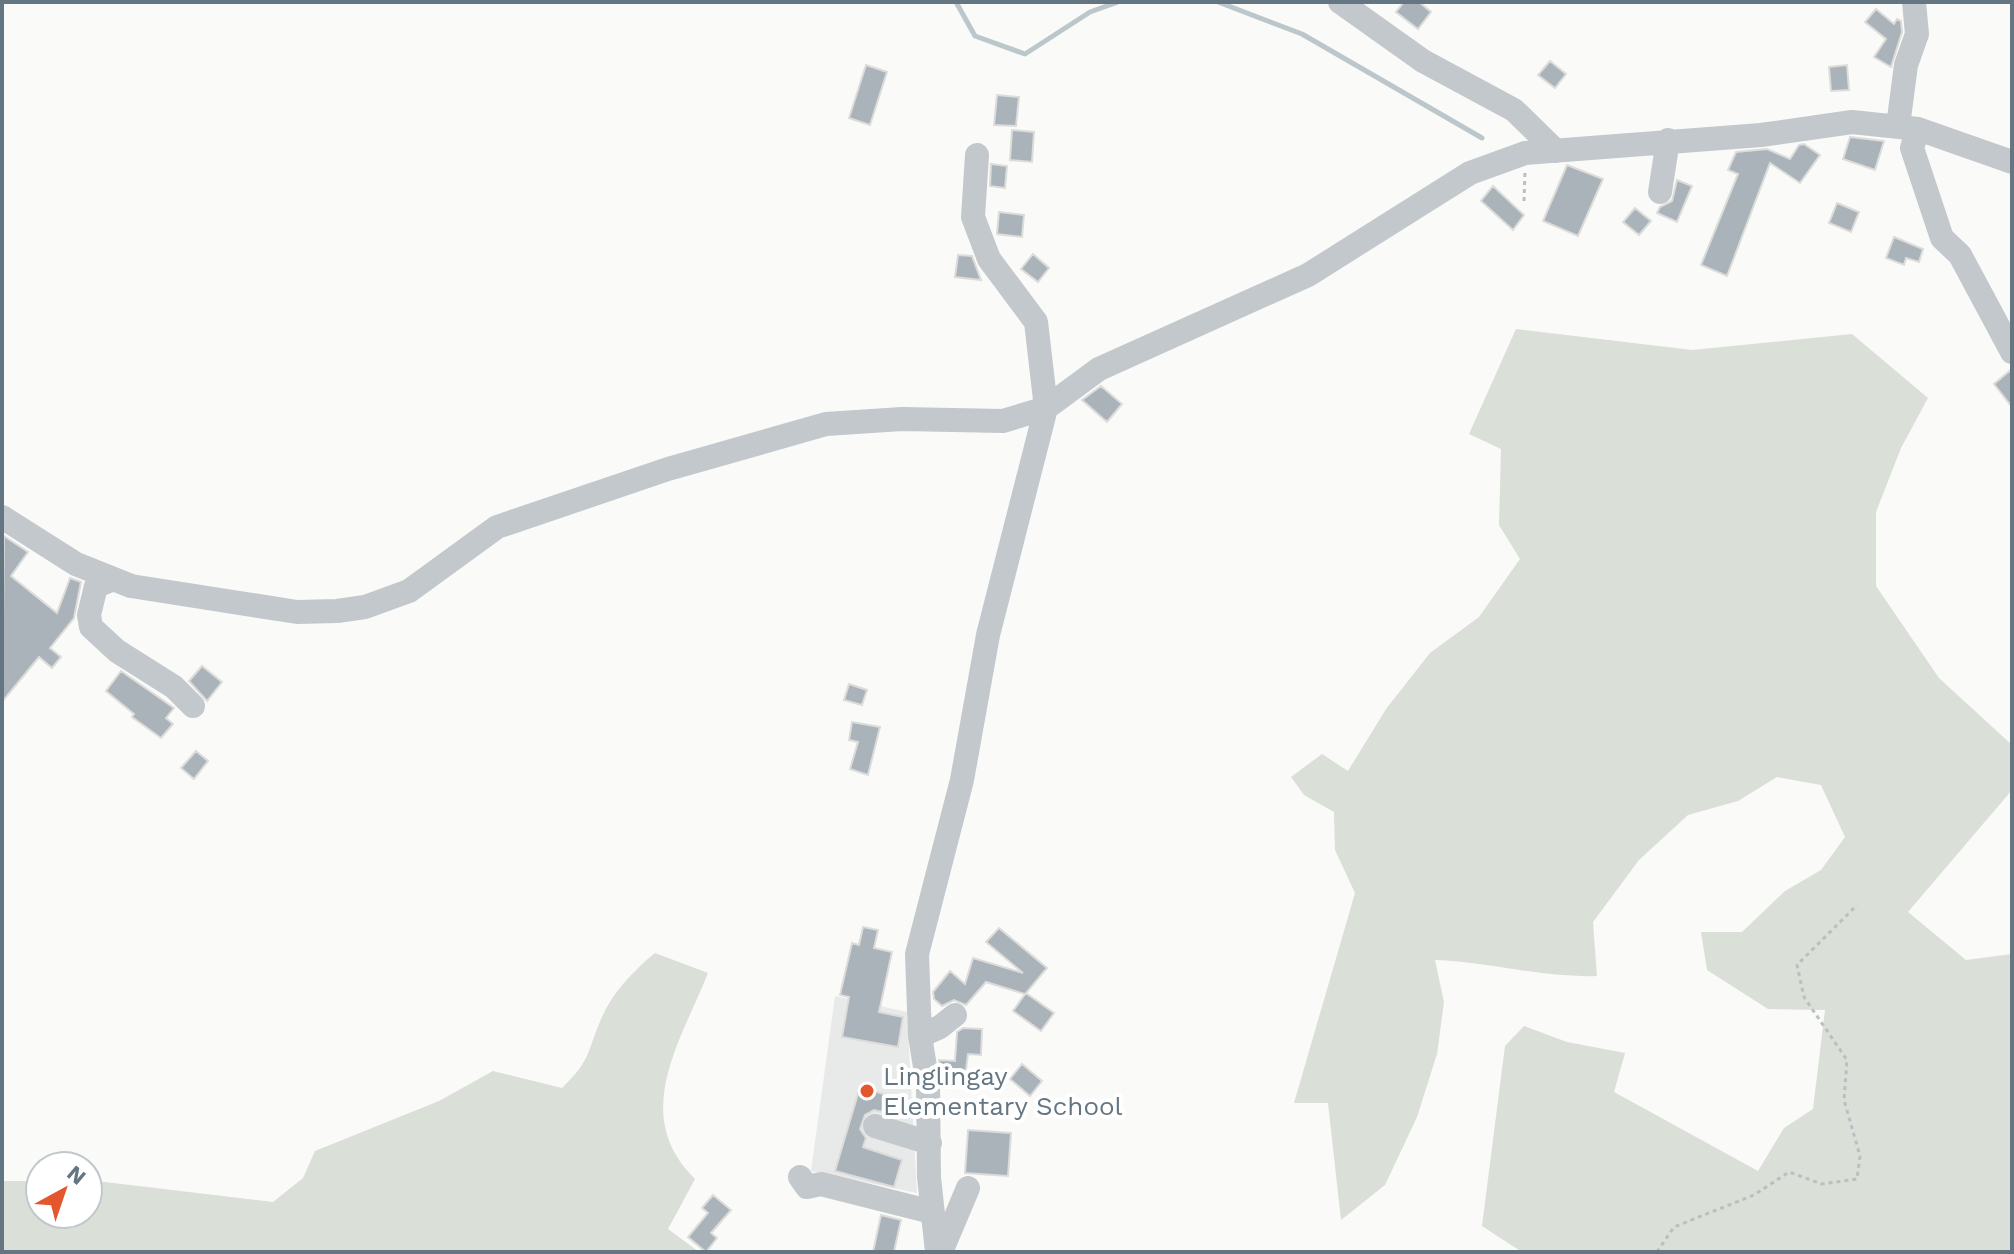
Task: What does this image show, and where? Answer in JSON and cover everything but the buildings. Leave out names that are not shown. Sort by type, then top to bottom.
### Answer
[{"type":"street","points":[[1340,2],[1423,61],[1514,110],[1556,151]]},
{"type":"street","points":[[1914,2],[1917,34],[1906,65],[1908,128],[1912,148],[1942,238],[1960,255],[2012,352]]},
{"type":"street","points":[[2,517],[44,547],[111,580],[206,600],[297,612],[365,607],[409,591],[497,527],[668,469],[826,424],[902,419],[1003,421],[1046,408],[1099,369],[1308,275],[1470,173],[1525,153],[1761,135],[1852,122],[1908,128],[2012,162]]},
{"type":"street","points":[[1660,192],[1668,140]]},
{"type":"street","points":[[977,155],[973,217],[989,259],[1036,322]]},
{"type":"street","points":[[939,1252],[932,1212],[928,1085],[920,1036],[917,954],[962,780],[988,635],[1046,408],[1036,322],[1037,298],[1027,278]]},
{"type":"street","points":[[111,580],[96,586],[89,615],[91,627],[117,651],[174,687],[193,706]]},
{"type":"street","points":[[920,1036],[955,1015]]},
{"type":"street","points":[[875,1126],[930,1143]]},
{"type":"street","points":[[800,1177],[807,1187],[821,1184],[932,1212]]},
{"type":"street","points":[[939,1252],[968,1188]]},
{"type":"path","points":[[1524,201],[1525,153]]},
{"type":"path","points":[[1657,1252],[1674,1227],[1754,1195],[1789,1172],[1822,1184],[1857,1179],[1860,1156],[1844,1100],[1847,1060],[1804,997],[1797,965],[1857,905]]},
{"type":"shaded area","points":[[1516,329],[1692,350],[1852,334],[1928,398],[1901,448],[1876,512],[1876,586],[1939,678],[2012,745],[2012,790],[1908,912],[1966,960],[2012,954],[2012,1252],[1522,1252],[1482,1226],[1505,1046],[1524,1026],[1567,1042],[1625,1053],[1614,1092],[1758,1171],[1784,1128],[1813,1109],[1825,1010],[1768,1009],[1707,970],[1701,932],[1742,932],[1785,891],[1821,870],[1845,837],[1821,785],[1777,777],[1738,801],[1688,815],[1639,860],[1593,922],[1597,976],[1557,975],[1435,960],[1444,1002],[1437,1054],[1417,1117],[1385,1185],[1341,1220],[1328,1103],[1294,1103],[1355,893],[1335,850],[1334,812],[1304,795],[1291,777],[1322,754],[1348,771],[1386,709],[1430,653],[1479,617],[1520,559],[1499,525],[1501,449],[1469,434]]},
{"type":"shaded area","points":[[655,953],[708,973],[674,1052],[663,1104],[666,1130],[676,1155],[695,1179],[668,1229],[699,1252],[2,1252],[2,1181],[24,1181],[24,1230],[104,1230],[104,1182],[273,1202],[303,1178],[315,1151],[439,1101],[493,1071],[562,1088],[584,1062],[602,1017],[632,974]]},
{"type":"shaded area","name":"Linglingay Elementary School","points":[[835,996],[907,1012],[917,1193],[811,1171]]},
{"type":"waterway","points":[[956,2],[975,36],[1025,54],[1090,12],[1118,2]]},
{"type":"waterway","points":[[1218,2],[1302,34],[1482,138]]},
{"type":"place","name":"Linglingay Elementary School","points":[[867,1091]]}]
